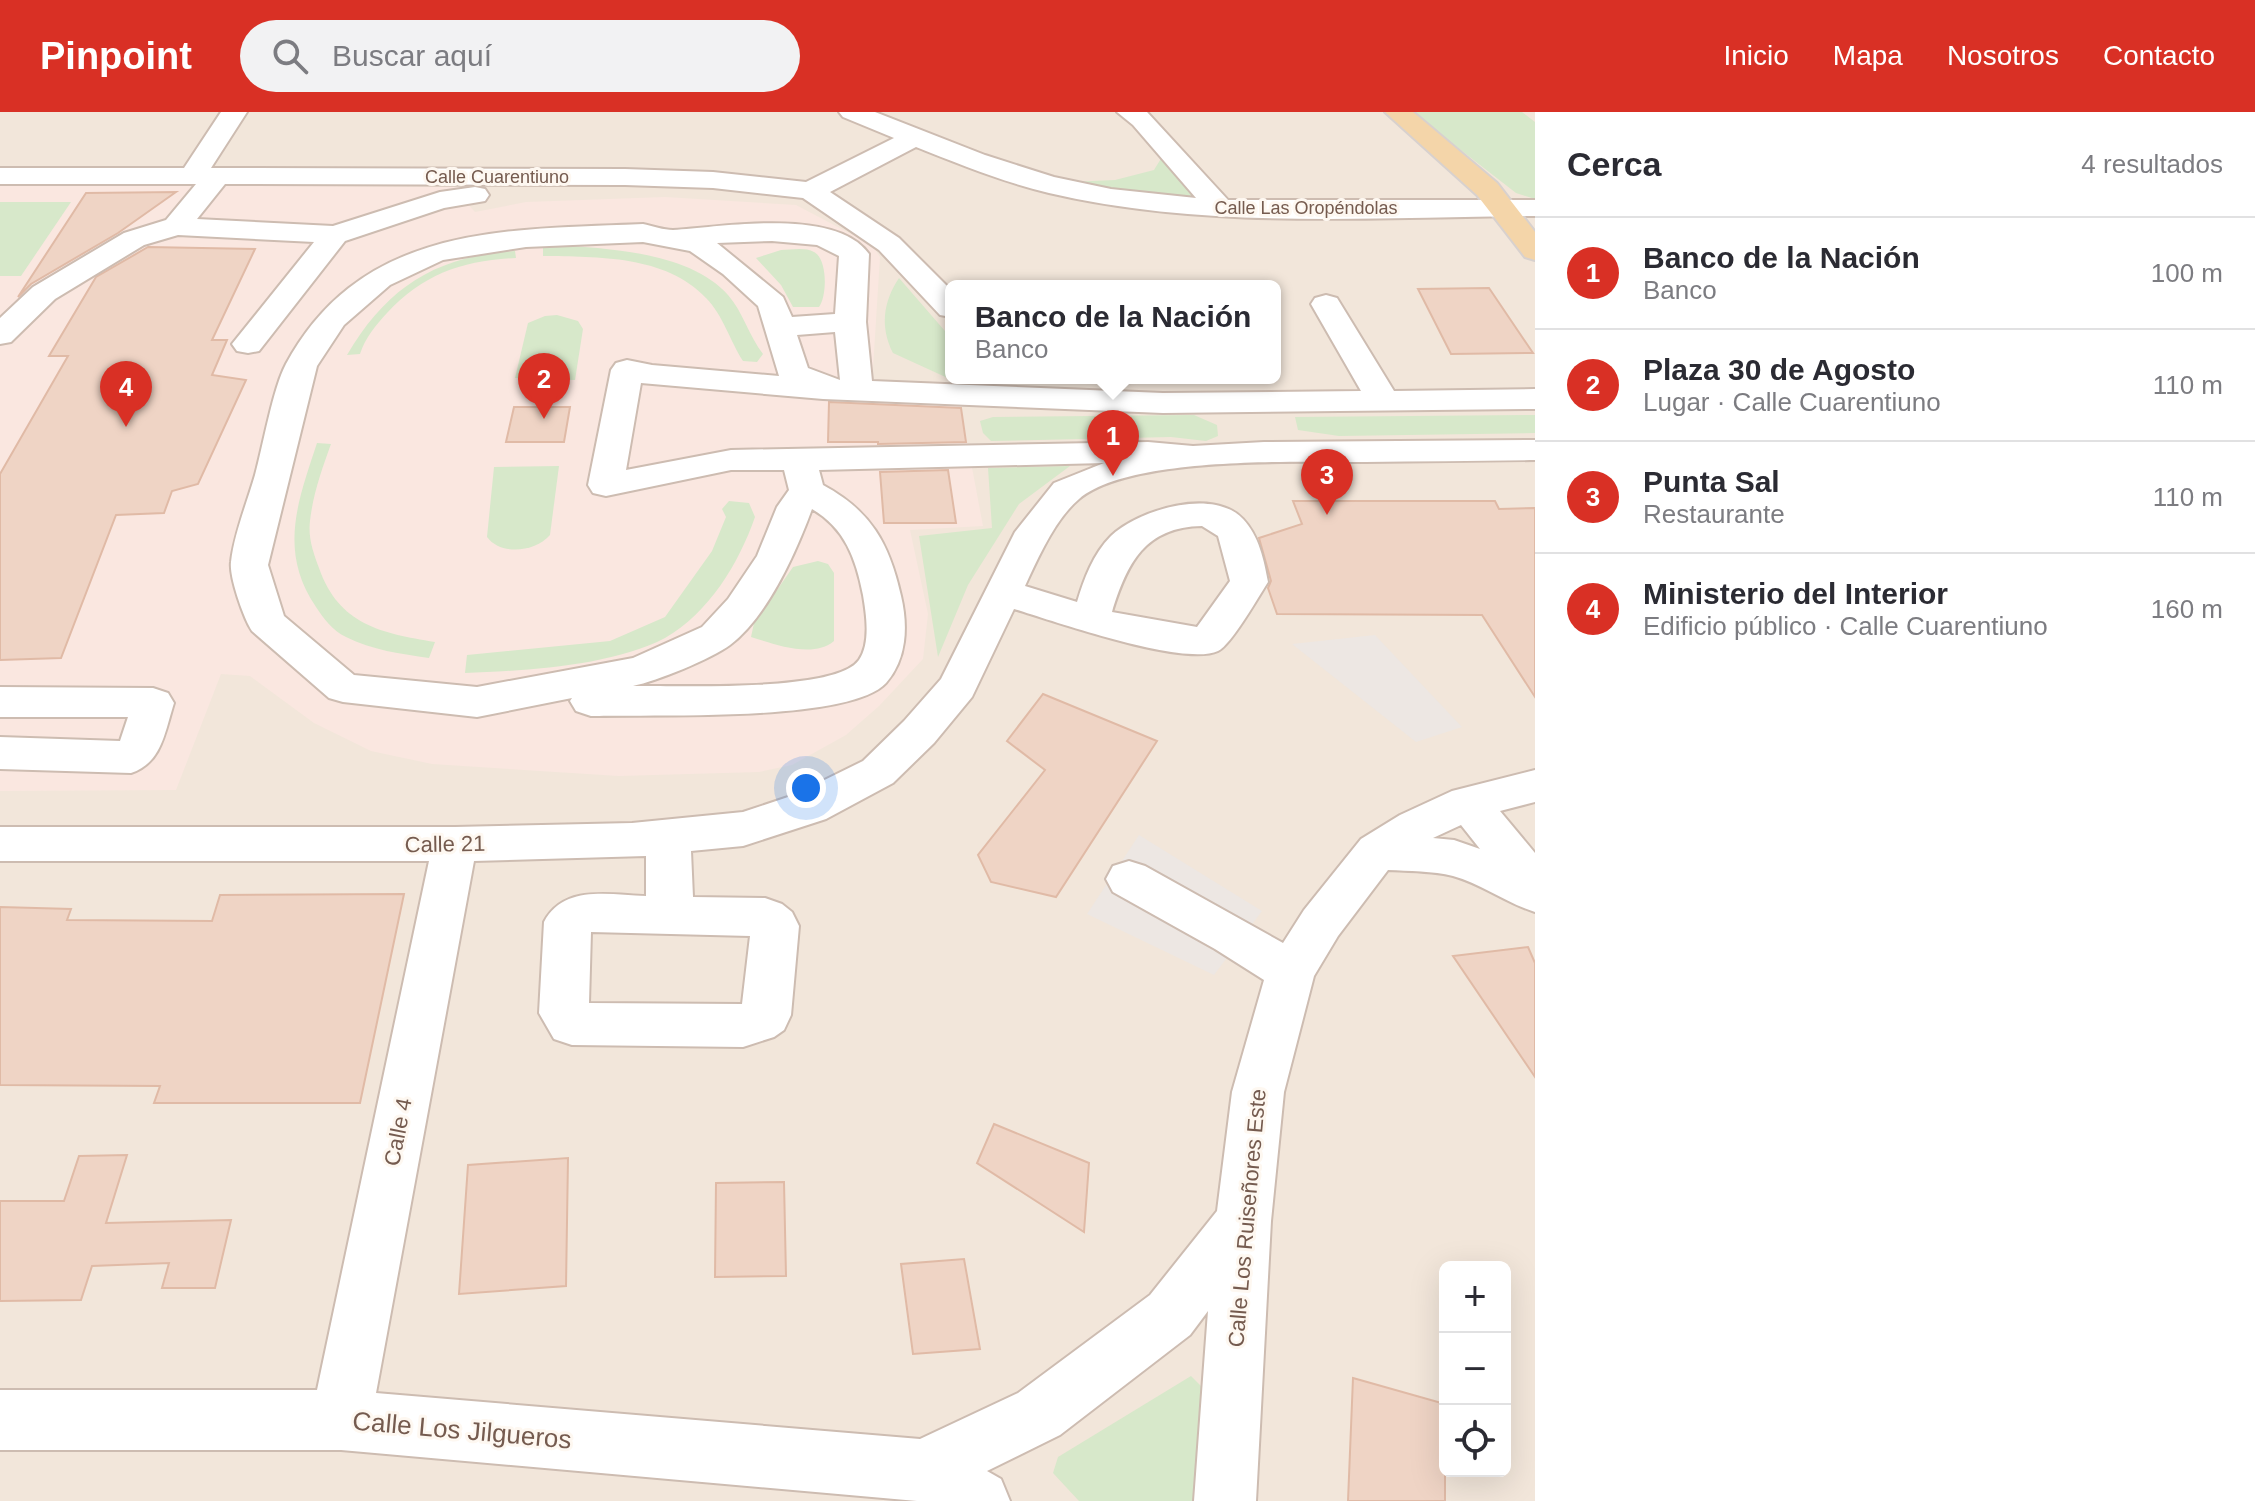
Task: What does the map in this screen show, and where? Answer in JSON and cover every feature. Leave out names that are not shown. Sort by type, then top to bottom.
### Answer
[{"type":"main road","points":[[1398,112],[1487,189],[1535,251]]},
{"type":"street","points":[[176,226],[205,182],[234,112]]},
{"type":"street","name":"Calle Las Oropéndolas","points":[[852,112],[1023,176],[1105,195],[1221,209],[1535,208]]},
{"type":"street","points":[[1130,112],[1142,120],[1221,209]]},
{"type":"street","points":[[810,191],[915,137]]},
{"type":"street","points":[[1105,195],[1148,181],[1178,162]]},
{"type":"street","name":"Calle Cuarentiuno","points":[[0,176],[205,182],[562,177],[713,180],[810,191],[889,244],[945,302]]},
{"type":"street","points":[[0,335],[44,293],[134,239],[176,226],[335,235],[440,200],[562,177]]},
{"type":"street","points":[[205,182],[440,200]]},
{"type":"street","points":[[803,476],[859,531],[876,574],[886,616],[885,636],[873,671],[855,683],[830,693],[772,699],[477,702],[343,688],[266,622],[249,565],[301,366],[332,319],[379,279],[436,252],[526,238],[643,233],[699,244],[733,268],[772,303],[793,373],[842,390]]},
{"type":"street","points":[[662,237],[777,233],[836,240],[849,247],[854,254],[842,390]]},
{"type":"street","points":[[248,344],[335,235]]},
{"type":"street","points":[[1326,304],[1384,402]]},
{"type":"street","points":[[780,327],[850,322]]},
{"type":"street","points":[[1535,399],[1242,404],[842,390],[652,375],[627,370],[606,485],[731,460],[803,476],[1074,453],[1148,452],[1193,456],[1264,452],[1535,450]]},
{"type":"street","points":[[1067,384],[1103,399]]},
{"type":"street","points":[[1242,404],[1264,452]]},
{"type":"street","name":"Calle 21","points":[[0,844],[455,844],[632,840],[743,829],[810,807],[878,772],[919,732],[958,687],[1028,540],[1067,491],[1094,478],[1132,466],[1193,456]]},
{"type":"street","points":[[477,702],[642,670],[716,636],[742,608],[775,557],[795,507],[803,476]]},
{"type":"street","points":[[1003,592],[1091,618]]},
{"type":"street","points":[[0,702],[153,703],[138,750],[131,757],[0,753]]},
{"type":"street","name":"Calle Los Ruiseñores Este","points":[[1225,1501],[1243,1221],[1260,1078],[1291,972],[1321,923],[1377,851],[1416,827],[1468,803],[1535,786]]},
{"type":"street","points":[[1468,803],[1535,885]]},
{"type":"street","points":[[668,836],[670,916]]},
{"type":"street","name":"Calle 4","points":[[341,1420],[455,844]]},
{"type":"street","points":[[1377,851],[1454,858],[1515,881],[1535,894]]},
{"type":"street","points":[[1129,879],[1232,935],[1291,972]]},
{"type":"street","points":[[922,1470],[1039,1414],[1170,1315],[1243,1221]]},
{"type":"street","name":"Calle Los Jilgueros","points":[[0,1420],[341,1420],[922,1470],[979,1501]]},
{"type":"shaded area","points":[[0,112],[1535,112],[1535,1501],[0,1501]]},
{"type":"shaded area","points":[[0,184],[473,187],[467,203],[475,212],[526,202],[665,197],[796,205],[872,245],[880,257],[872,384],[957,388],[983,526],[910,530],[928,614],[923,659],[879,706],[846,735],[792,765],[759,772],[619,776],[432,764],[371,751],[314,723],[250,676],[221,674],[176,790],[0,791]]},
{"type":"shaded area","points":[[1375,635],[1462,727],[1416,742],[1292,644]]},
{"type":"shaded area","points":[[1139,835],[1262,911],[1214,975],[1087,914]]},
{"type":"green space","points":[[1412,112],[1522,112],[1535,122],[1535,199],[1516,193]]},
{"type":"green space","points":[[1162,157],[1203,203],[1099,193],[1069,182],[1115,180],[1154,170]]},
{"type":"green space","points":[[0,202],[71,202],[21,276],[0,276]]},
{"type":"green space","points":[[569,246],[632,252],[695,271],[728,295],[763,354],[757,362],[743,361],[712,305],[690,284],[671,273],[608,258],[543,256],[543,247]]},
{"type":"green space","points":[[781,250],[806,250],[819,256],[825,278],[824,295],[819,307],[793,307],[781,285],[756,258]]},
{"type":"green space","points":[[515,251],[516,258],[462,266],[415,288],[375,327],[360,354],[347,355],[379,311],[416,279],[461,260]]},
{"type":"green space","points":[[899,278],[945,331],[945,377],[893,353],[885,324],[889,296]]},
{"type":"green space","points":[[557,315],[578,321],[583,329],[575,380],[515,378],[528,323]]},
{"type":"green space","points":[[1194,415],[1217,425],[1218,436],[1206,441],[1171,437],[991,441],[983,433],[980,421],[993,417]]},
{"type":"green space","points":[[1535,415],[1535,433],[1339,436],[1298,430],[1295,417]]},
{"type":"green space","points":[[317,443],[331,444],[311,511],[310,539],[328,587],[350,614],[364,623],[397,635],[435,642],[429,658],[376,648],[341,634],[322,616],[304,586],[297,566],[295,526],[303,485]]},
{"type":"green space","points":[[559,466],[550,535],[536,545],[518,550],[493,543],[487,537],[494,467]]},
{"type":"green space","points":[[1070,466],[1019,504],[968,585],[938,657],[919,536],[992,528],[988,468]]},
{"type":"green space","points":[[729,501],[749,503],[755,517],[731,569],[709,601],[681,628],[644,647],[594,661],[465,673],[467,655],[610,641],[665,617],[712,551],[726,517],[722,509]]},
{"type":"green space","points":[[818,561],[828,564],[834,573],[834,641],[815,649],[805,649],[751,637],[754,623],[793,567]]},
{"type":"green space","points":[[1191,1376],[1205,1390],[1199,1501],[1079,1501],[1053,1473],[1058,1457]]},
{"type":"building","points":[[176,192],[118,233],[31,284],[18,297],[86,193]]},
{"type":"building","points":[[148,247],[255,249],[212,340],[227,340],[212,375],[246,380],[198,484],[172,491],[164,513],[116,515],[61,658],[0,660],[0,474],[68,356],[49,356],[96,277]]},
{"type":"building","points":[[1489,288],[1533,353],[1451,354],[1418,289]]},
{"type":"building","points":[[829,402],[961,408],[966,442],[828,442]]},
{"type":"building","points":[[514,407],[570,407],[564,442],[506,442]]},
{"type":"building","points":[[948,470],[956,523],[884,523],[880,472]]},
{"type":"building","points":[[1293,501],[1495,501],[1499,509],[1535,508],[1535,697],[1482,615],[1277,614],[1268,588],[1271,581],[1259,538],[1302,524]]},
{"type":"building","points":[[1043,694],[1157,741],[1056,897],[991,882],[978,855],[1045,770],[1007,741]]},
{"type":"building","points":[[404,894],[360,1103],[154,1103],[160,1086],[0,1085],[0,907],[71,909],[67,920],[212,921],[220,895]]},
{"type":"building","points":[[1528,947],[1535,963],[1535,1077],[1453,956]]},
{"type":"building","points":[[994,1124],[1089,1163],[1084,1232],[977,1163]]},
{"type":"building","points":[[127,1155],[106,1223],[231,1220],[215,1288],[162,1288],[169,1263],[92,1266],[81,1300],[0,1301],[0,1201],[64,1201],[79,1156]]},
{"type":"building","points":[[568,1158],[566,1286],[459,1294],[468,1165]]},
{"type":"building","points":[[784,1182],[786,1276],[715,1277],[716,1183]]},
{"type":"building","points":[[964,1259],[980,1349],[913,1354],[901,1264]]},
{"type":"building","points":[[1353,1378],[1439,1402],[1439,1477],[1445,1477],[1445,1501],[1348,1501]]},
{"type":"place","name":"Plaza 30 de Agosto","points":[[544,419]]},
{"type":"place","name":"Ministerio del Interior","points":[[126,427]]},
{"type":"place","name":"Banco de la Nación","points":[[1113,476]]},
{"type":"place","name":"Punta Sal","points":[[1327,515]]}]
